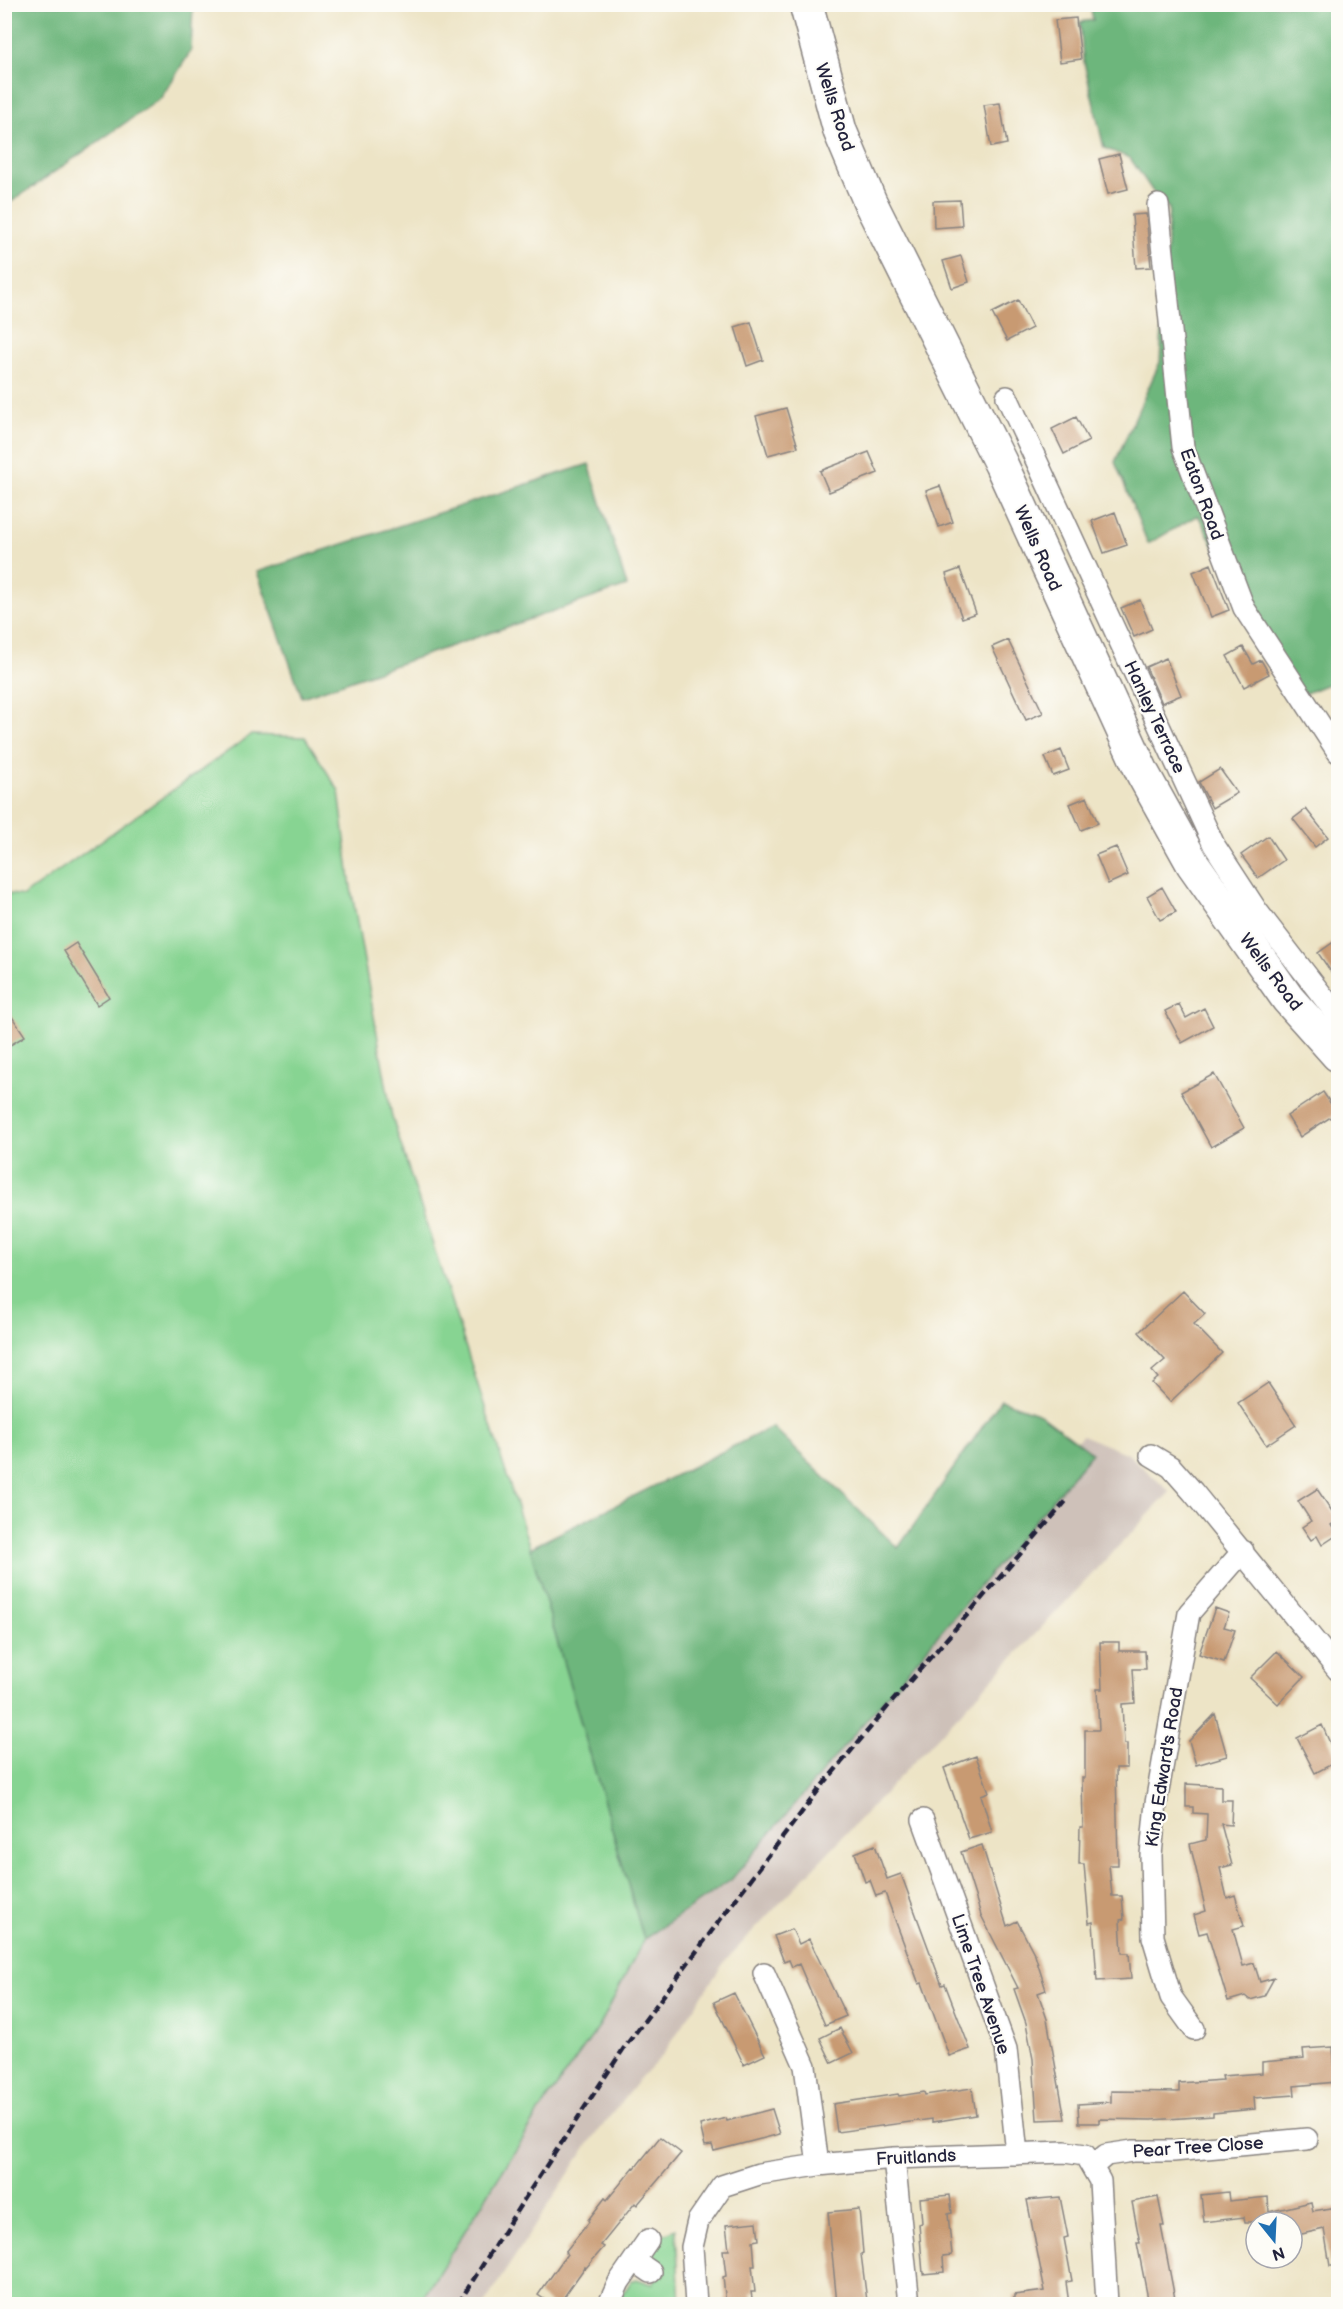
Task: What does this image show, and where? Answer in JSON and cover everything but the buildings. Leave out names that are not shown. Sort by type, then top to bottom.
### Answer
[{"type":"highway","name":"Wells Road","points":[[806,4],[840,131],[870,202],[1001,464],[1143,774],[1200,873],[1288,999],[1338,1055]]},
{"type":"street","name":"Eaton Road","points":[[1158,205],[1183,447],[1244,608],[1338,752]]},
{"type":"street","name":"Hanley Terrace","points":[[1007,397],[1214,845],[1257,911],[1338,1016]]},
{"type":"street","points":[[1151,1455],[1172,1467],[1338,1670]]},
{"type":"street","name":"King Edward's Road","points":[[1194,2029],[1171,1997],[1153,1937],[1150,1855],[1189,1613],[1243,1551]]},
{"type":"street","name":"Lime Tree Avenue","points":[[923,1820],[1006,2049],[1017,2154]]},
{"type":"street","points":[[764,1973],[805,2066],[818,2165]]},
{"type":"street","name":"Pear Tree Close","points":[[1093,2166],[1106,2155],[1133,2151],[1173,2151],[1307,2139]]},
{"type":"street","name":"Fruitlands","points":[[696,2304],[692,2247],[698,2221],[722,2186],[759,2174],[818,2165],[894,2158],[1065,2152],[1085,2155],[1093,2166]]},
{"type":"street","points":[[894,2158],[909,2304]]},
{"type":"street","points":[[1093,2166],[1100,2181],[1107,2304]]},
{"type":"street","points":[[609,2304],[619,2282],[643,2266],[648,2240]]},
{"type":"shaded area","points":[[1082,1435],[1128,1454],[1170,1492],[725,1961],[662,2056],[637,2082],[586,2147],[484,2304],[419,2304],[549,2097],[600,2025],[644,1939]]},
{"type":"green space","points":[[4,5],[193,5],[191,51],[161,98],[8,204],[4,192]]},
{"type":"green space","points":[[1090,5],[1338,5],[1338,680],[1291,699],[1198,515],[1148,544],[1115,462],[1160,362],[1169,208],[1160,202],[1130,158],[1104,148],[1083,58],[1080,22],[1093,20]]},
{"type":"green space","points":[[589,464],[627,586],[302,697],[257,572]]},
{"type":"green space","points":[[251,735],[305,737],[339,791],[351,888],[392,1117],[530,1548],[644,1939],[600,2025],[549,2097],[419,2304],[5,2304],[4,893],[23,896]]},
{"type":"green space","points":[[1001,1400],[1040,1414],[1092,1453],[731,1880],[644,1939],[530,1548],[772,1427],[898,1548]]},
{"type":"green space","points":[[676,2229],[680,2304],[617,2304],[631,2281],[637,2279],[652,2284],[663,2270],[653,2256],[658,2236]]},
{"type":"railway","points":[[458,2304],[624,2048],[753,1876],[821,1787],[890,1704],[1067,1500]]}]
